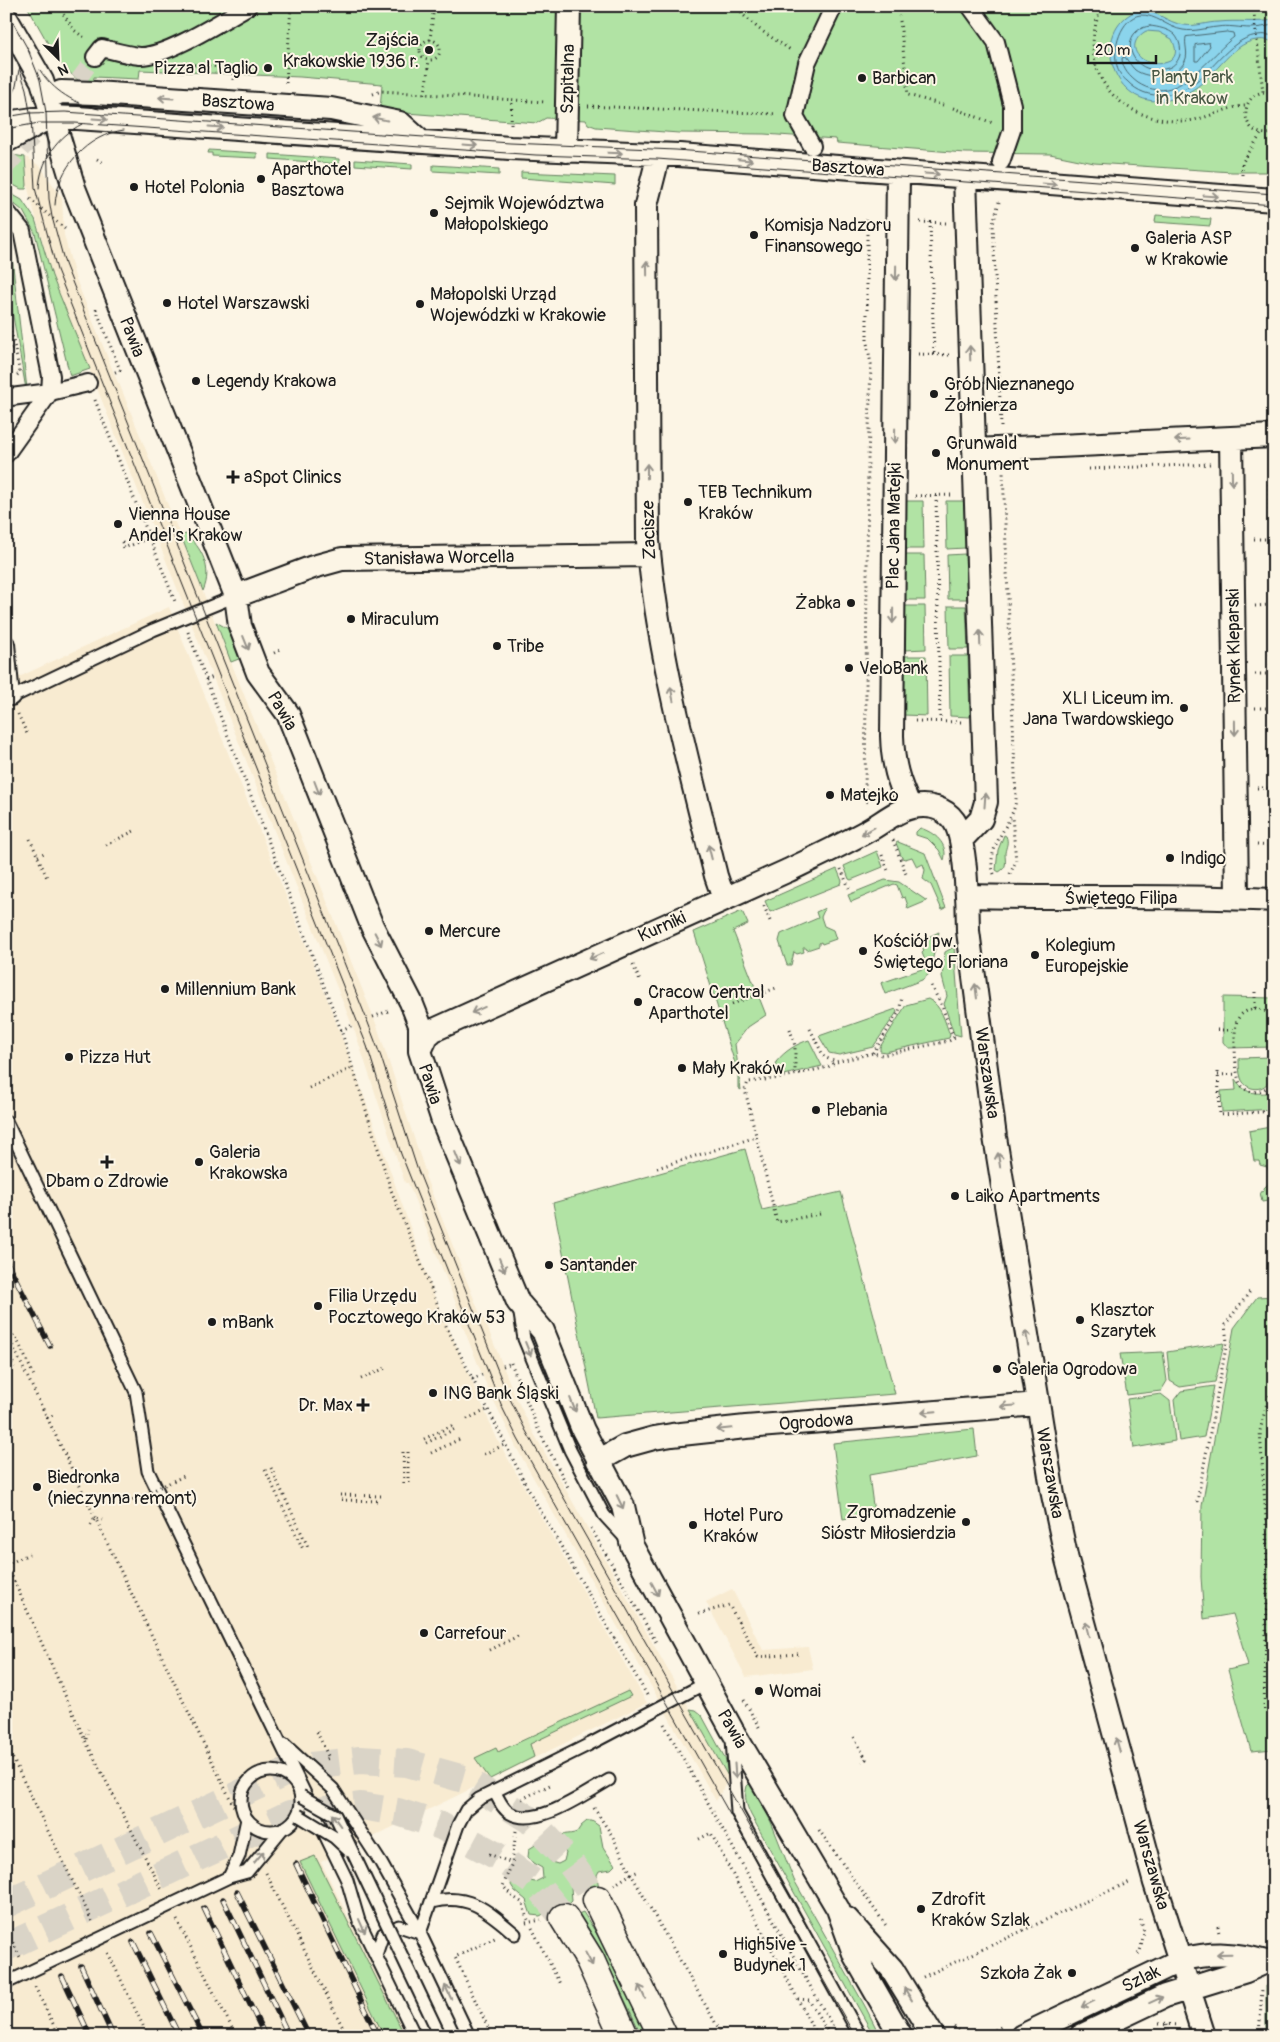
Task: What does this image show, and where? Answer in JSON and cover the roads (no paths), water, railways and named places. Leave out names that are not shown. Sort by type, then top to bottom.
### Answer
[{"type":"street","points":[[99,52],[142,56],[162,51],[181,43],[248,6]]},
{"type":"street","name":"Szpitalna","points":[[566,151],[570,6]]},
{"type":"street","points":[[812,146],[795,116],[807,63],[834,6]]},
{"type":"street","points":[[970,6],[996,42],[1012,105],[1012,130],[1001,162]]},
{"type":"street","name":"Pawia","points":[[6,18],[36,69],[74,188],[236,596],[240,626],[258,673],[288,714],[372,926],[410,1002],[420,1026],[420,1051],[444,1124],[518,1302],[543,1331],[576,1414],[590,1467],[623,1506],[632,1546],[732,1730],[838,1909],[855,1956],[901,2036]]},
{"type":"street","name":"Basztowa","points":[[8,135],[49,107],[421,142],[566,151],[658,154],[1274,200]]},
{"type":"street","name":"Zacisze","points":[[658,154],[646,205],[649,555],[652,583],[678,722],[716,876],[724,899]]},
{"type":"street","name":"Plac Jana Matejki","points":[[898,172],[892,736],[893,758],[897,779],[910,807]]},
{"type":"street","points":[[961,840],[981,820],[986,802],[965,177]]},
{"type":"street","points":[[6,211],[22,230],[51,376],[50,392],[6,454]]},
{"type":"street","points":[[11,397],[50,392],[88,383]]},
{"type":"street","points":[[974,450],[1274,436]]},
{"type":"street","name":"Rynek Kleparski","points":[[1230,438],[1237,898]]},
{"type":"street","name":"Stanisława Worcella","points":[[236,596],[328,562],[342,560],[649,555]]},
{"type":"street","points":[[6,644],[8,697]]},
{"type":"street","points":[[910,807],[925,805],[943,810],[955,822],[961,840],[967,896]]},
{"type":"street","name":"Kurniki","points":[[420,1051],[426,1036],[434,1030],[840,846],[910,807]]},
{"type":"street","name":"Świętego Filipa","points":[[967,896],[1237,898],[1274,900]]},
{"type":"street","name":"Warszawska","points":[[967,896],[968,931],[994,1127],[1053,1495],[1068,1560],[1155,1883],[1204,2036]]},
{"type":"street","name":"Ogrodowa","points":[[590,1467],[625,1446],[672,1435],[772,1425],[1038,1404]]},
{"type":"street","points":[[597,1900],[663,2036]]},
{"type":"street","name":"Pawia","points":[[838,1909],[892,1969],[943,2031]]},
{"type":"street","points":[[564,1918],[590,1960],[624,2036]]},
{"type":"street","name":"Szlak","points":[[1022,2036],[1181,1960],[1198,1956],[1242,1954],[1267,1969]]},
{"type":"street","name":"Szlak","points":[[1080,2036],[1158,1999],[1246,1971],[1267,1969]]},
{"type":"lane","points":[[8,697],[181,617],[236,596]]},
{"type":"lane","points":[[6,1121],[136,1392],[148,1471],[347,1880],[359,1921],[415,2036]]},
{"type":"lane","points":[[420,1933],[450,1847],[466,1810],[479,1799],[599,1740],[706,1683]]},
{"type":"lane","points":[[732,1730],[737,1812],[860,2036]]},
{"type":"lane","points":[[279,1739],[333,1789],[381,1864],[420,1933],[468,2036]]},
{"type":"lane","points":[[229,1877],[239,1856],[242,1816],[241,1802],[246,1785],[259,1773],[268,1771],[283,1773],[295,1782],[301,1796],[301,1806],[298,1815],[292,1823],[274,1831],[264,1830],[242,1816]]},
{"type":"lane","points":[[494,1792],[504,1809],[510,1814],[534,1818],[553,1811],[609,1780]]},
{"type":"lane","points":[[301,1796],[335,1815],[440,2036]]},
{"type":"lane","points":[[298,1815],[334,1837],[356,1857]]},
{"type":"lane","points":[[6,1983],[229,1877],[247,1872],[283,1828]]},
{"type":"lane","points":[[432,1902],[446,1898],[470,1901],[518,1930]]},
{"type":"lane","points":[[376,1955],[384,1934],[399,1926],[420,1933]]},
{"type":"water","points":[[1136,11],[1149,12],[1178,24],[1188,25],[1226,21],[1274,20],[1274,42],[1262,40],[1242,45],[1225,59],[1202,83],[1183,95],[1161,101],[1143,99],[1129,91],[1119,79],[1112,65],[1111,49],[1114,34],[1122,21]],"holes":[[[1146,31],[1159,32],[1172,39],[1175,54],[1170,61],[1161,64],[1145,61],[1135,50],[1138,37]]]},
{"type":"tunnel","points":[[64,99],[95,57]]},
{"type":"tunnel","points":[[6,168],[45,124]]},
{"type":"tunnel","points":[[6,1904],[295,1768],[360,1760],[407,1763],[464,1779],[530,1820],[568,1860],[597,1900]]},
{"type":"tunnel","points":[[6,1947],[290,1814],[361,1806],[398,1812],[441,1826],[497,1856],[536,1884],[564,1918]]},
{"type":"tram line","points":[[6,10],[30,53]]},
{"type":"tram line","points":[[6,37],[26,89],[31,118],[35,188],[57,270],[367,1046],[401,1154],[503,1409],[518,1439],[855,2036]]},
{"type":"tram line","points":[[27,47],[40,80],[46,112],[49,199],[65,264],[367,1020],[417,1168],[506,1391],[526,1431],[867,2036]]},
{"type":"tram line","points":[[6,106],[16,86],[19,70]]},
{"type":"tram line","points":[[40,70],[45,78],[65,96],[81,104],[99,109]]},
{"type":"tram line","points":[[6,117],[30,113],[65,112],[510,143],[676,150],[1274,194]]},
{"type":"tram line","points":[[6,129],[39,123],[75,123],[536,155],[657,159],[1274,205]]},
{"type":"tram line","points":[[39,189],[46,160],[58,143],[73,129],[82,124]]},
{"type":"tram line","points":[[55,205],[61,178],[76,156],[86,146],[98,139],[110,133],[124,130]]},
{"type":"railway","points":[[6,1260],[50,1346]]},
{"type":"railway","points":[[296,1864],[378,2036]]},
{"type":"railway","points":[[237,1892],[309,2036]]},
{"type":"railway","points":[[223,1899],[289,2036]]},
{"type":"railway","points":[[204,1908],[265,2036]]},
{"type":"railway","points":[[151,1933],[203,2036]]},
{"type":"railway","points":[[133,1942],[179,2036]]},
{"type":"railway","points":[[81,1966],[113,2036]]},
{"type":"railway","points":[[62,1976],[90,2036]]},
{"type":"place","name":"Zajścia Krakowskie 1936 r.","points":[[429,50]]},
{"type":"place","name":"Pizza al Taglio","points":[[268,68]]},
{"type":"place","name":"Barbican","points":[[862,78]]},
{"type":"place","name":"Aparthotel Basztowa","points":[[261,179]]},
{"type":"place","name":"Hotel Polonia","points":[[134,187]]},
{"type":"place","name":"Sejmik Województwa Małopolskiego","points":[[434,213]]},
{"type":"place","name":"Komisja Nadzoru Finansowego","points":[[754,235]]},
{"type":"place","name":"Galeria ASP w Krakowie","points":[[1135,248]]},
{"type":"place","name":"Hotel Warszawski","points":[[167,303]]},
{"type":"place","name":"Małopolski Urząd Wojewódzki w Krakowie","points":[[420,304]]},
{"type":"place","name":"Legendy Krakowa","points":[[196,381]]},
{"type":"place","name":"Grób Nieznanego Żołnierza","points":[[934,394]]},
{"type":"place","name":"Grunwald Monument","points":[[936,453]]},
{"type":"place","name":"aSpot Clinics","points":[[233,477]]},
{"type":"place","name":"TEB Technikum Kraków","points":[[688,502]]},
{"type":"place","name":"Vienna House Andel's Krakow","points":[[118,524]]},
{"type":"place","name":"Żabka","points":[[851,603]]},
{"type":"place","name":"Miraculum","points":[[351,619]]},
{"type":"place","name":"Tribe","points":[[497,646]]},
{"type":"place","name":"VeloBank","points":[[849,668]]},
{"type":"place","name":"XLI Liceum im. Jana Twardowskiego","points":[[1184,708]]},
{"type":"place","name":"Matejko","points":[[830,795]]},
{"type":"place","name":"Indigo","points":[[1170,858]]},
{"type":"place","name":"Mercure","points":[[429,931]]},
{"type":"place","name":"Kościół pw. Świętego Floriana","points":[[863,951]]},
{"type":"place","name":"Kolegium Europejskie","points":[[1035,955]]},
{"type":"place","name":"Millennium Bank","points":[[165,989]]},
{"type":"place","name":"Cracow Central Aparthotel","points":[[638,1002]]},
{"type":"place","name":"Pizza Hut","points":[[69,1057]]},
{"type":"place","name":"Mały Kraków","points":[[682,1068]]},
{"type":"place","name":"Plebania","points":[[816,1110]]},
{"type":"place","name":"Dbam o Zdrowie","points":[[107,1162]]},
{"type":"place","name":"Galeria Krakowska","points":[[199,1162]]},
{"type":"place","name":"Laiko Apartments","points":[[955,1196]]},
{"type":"place","name":"Santander","points":[[549,1265]]},
{"type":"place","name":"Filia Urzędu Pocztowego Kraków 53","points":[[318,1306]]},
{"type":"place","name":"Klasztor Szarytek","points":[[1080,1320]]},
{"type":"place","name":"mBank","points":[[212,1322]]},
{"type":"place","name":"Galeria Ogrodowa","points":[[997,1369]]},
{"type":"place","name":"ING Bank Śląski","points":[[433,1393]]},
{"type":"place","name":"Dr. Max","points":[[363,1405]]},
{"type":"place","name":"Biedronka (nieczynna remont)","points":[[37,1487]]},
{"type":"place","name":"Zgromadzenie Sióstr Miłosierdzia","points":[[966,1522]]},
{"type":"place","name":"Hotel Puro Kraków","points":[[693,1525]]},
{"type":"place","name":"Carrefour","points":[[424,1633]]},
{"type":"place","name":"Womai","points":[[759,1691]]},
{"type":"place","name":"Zdrofit Kraków Szlak","points":[[921,1909]]},
{"type":"place","name":"High5ive - Budynek 1","points":[[723,1954]]},
{"type":"place","name":"Szkoła Żak","points":[[1072,1973]]},
{"type":"park label","name":"Planty Park in Krakow","points":[[1192,87]]}]
